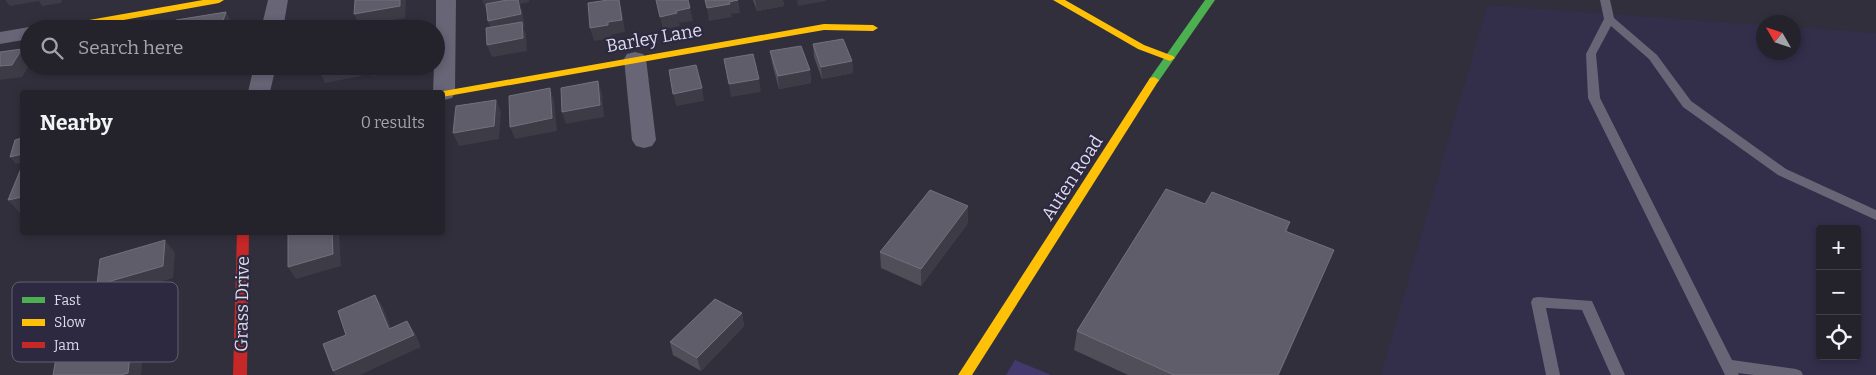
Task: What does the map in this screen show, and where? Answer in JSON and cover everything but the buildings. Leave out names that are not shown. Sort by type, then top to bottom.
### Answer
[{"type":"street","points":[[105,20],[219,0]]},
{"type":"street","points":[[274,20],[278,0]]},
{"type":"street","points":[[445,31],[446,0]]},
{"type":"street","points":[[1058,0],[1141,47],[1170,58]]},
{"type":"street","name":"Auten Road","points":[[964,375],[1170,58],[1210,0]]},
{"type":"street","name":"Barley Lane","points":[[445,93],[824,27],[873,28]]},
{"type":"street","points":[[0,38],[20,35]]},
{"type":"street","points":[[635,59],[644,140]]},
{"type":"street","points":[[260,90],[263,75]]},
{"type":"street","points":[[443,90],[444,75]]},
{"type":"street","name":"Grass Drive","points":[[240,375],[243,235]]},
{"type":"lane","points":[[1605,0],[1610,20],[1653,57],[1687,104],[1782,172],[1876,215]]},
{"type":"lane","points":[[1610,20],[1591,54],[1594,98],[1730,370],[1796,375]]},
{"type":"lane","points":[[1553,375],[1538,302],[1587,305],[1618,375]]},
{"type":"shaded area","points":[[1487,5],[1756,24],[1756,60],[1801,60],[1801,28],[1876,33],[1876,375],[1381,375]]},
{"type":"shaded area","points":[[1015,360],[1051,375],[1006,375]]},
{"type":"traffic: fast","points":[[1154,80],[1210,0]]},
{"type":"traffic: slow","points":[[106,20],[219,0]]},
{"type":"traffic: slow","points":[[1058,0],[1141,47],[1170,58]]},
{"type":"traffic: slow","points":[[445,93],[824,27],[873,28]]},
{"type":"traffic: slow","points":[[965,375],[1154,80]]},
{"type":"traffic: jam","points":[[240,375],[243,235]]}]
